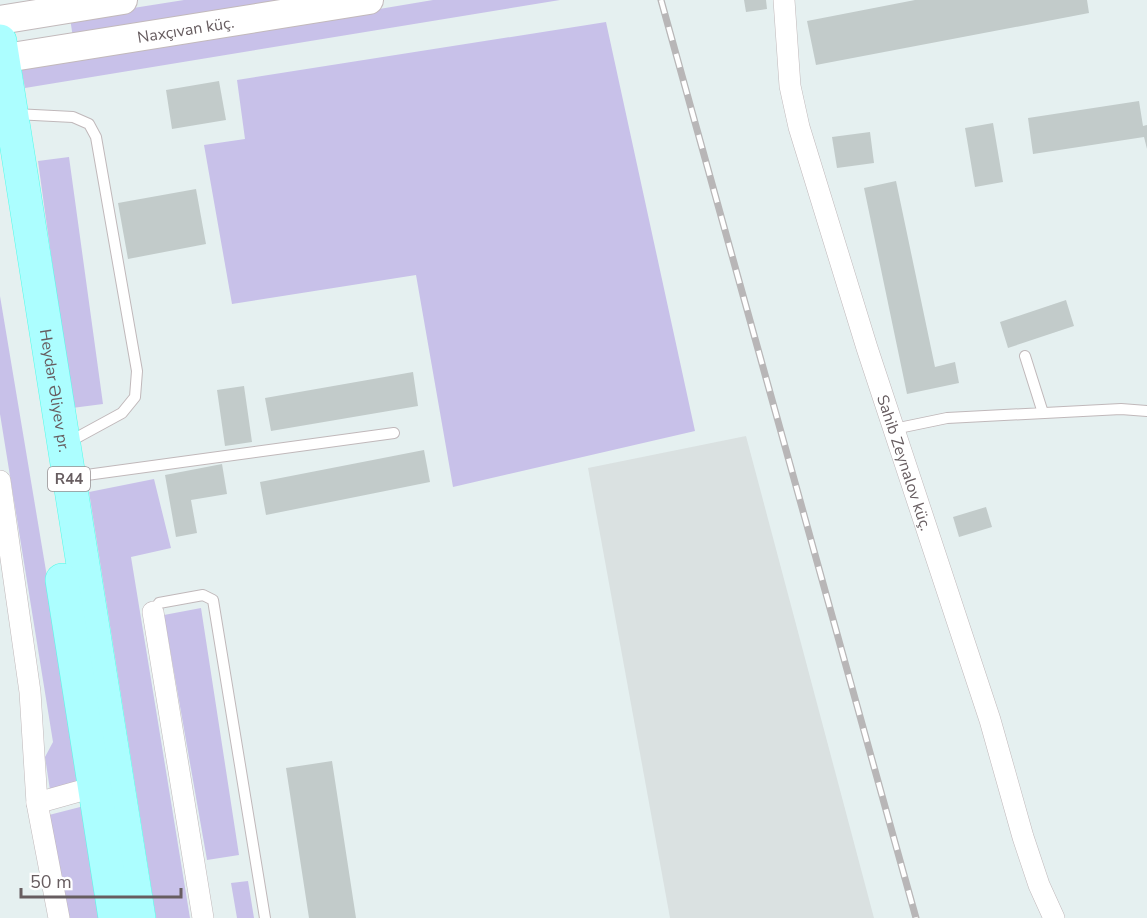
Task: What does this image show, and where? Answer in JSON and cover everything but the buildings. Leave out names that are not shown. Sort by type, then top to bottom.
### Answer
[{"type":"main road","points":[[0,20],[123,0]]},
{"type":"main road","name":"Naxçıvan küç.","points":[[1,53],[369,0]]},
{"type":"main road","name":"Heydər Əliyev pr.","points":[[1,53],[139,918]]},
{"type":"main road","name":"Heydər Əliyev pr.","points":[[0,178],[115,918]]},
{"type":"street","name":"Sahib Zeynalov küç.","points":[[784,0],[790,86],[799,127],[894,429],[990,720],[1023,837],[1039,885],[1054,918]]},
{"type":"street","points":[[0,481],[30,693],[37,803],[59,918]]},
{"type":"street","points":[[153,612],[203,918]]},
{"type":"street","points":[[37,803],[94,787]]},
{"type":"lane","points":[[11,114],[73,117],[89,124],[96,137],[137,371],[135,397],[122,413],[64,445]]},
{"type":"lane","points":[[1025,356],[1043,413]]},
{"type":"lane","points":[[894,429],[947,418],[1121,409],[1147,411]]},
{"type":"lane","points":[[69,478],[394,433]]},
{"type":"lane","points":[[153,612],[159,603],[203,595],[213,600],[265,918]]},
{"type":"shaded area","points":[[184,0],[310,0],[73,38],[70,18]]},
{"type":"shaded area","points":[[433,0],[560,0],[25,88],[21,69]]},
{"type":"shaded area","points":[[606,22],[695,431],[453,487],[416,275],[232,304],[204,145],[245,139],[237,80]]},
{"type":"shaded area","points":[[69,157],[103,404],[72,408],[38,161]]},
{"type":"shaded area","points":[[0,296],[81,780],[50,790],[45,757],[53,742],[0,414]]},
{"type":"shaded area","points":[[746,436],[874,918],[670,918],[588,468]]},
{"type":"shaded area","points":[[154,479],[171,548],[131,557],[190,918],[156,918],[89,492]]},
{"type":"shaded area","points":[[201,608],[239,855],[207,860],[164,615]]},
{"type":"shaded area","points":[[84,806],[103,918],[68,918],[49,815]]},
{"type":"shaded area","points":[[248,881],[254,918],[237,918],[231,883]]},
{"type":"railway","points":[[661,0],[916,918]]}]
